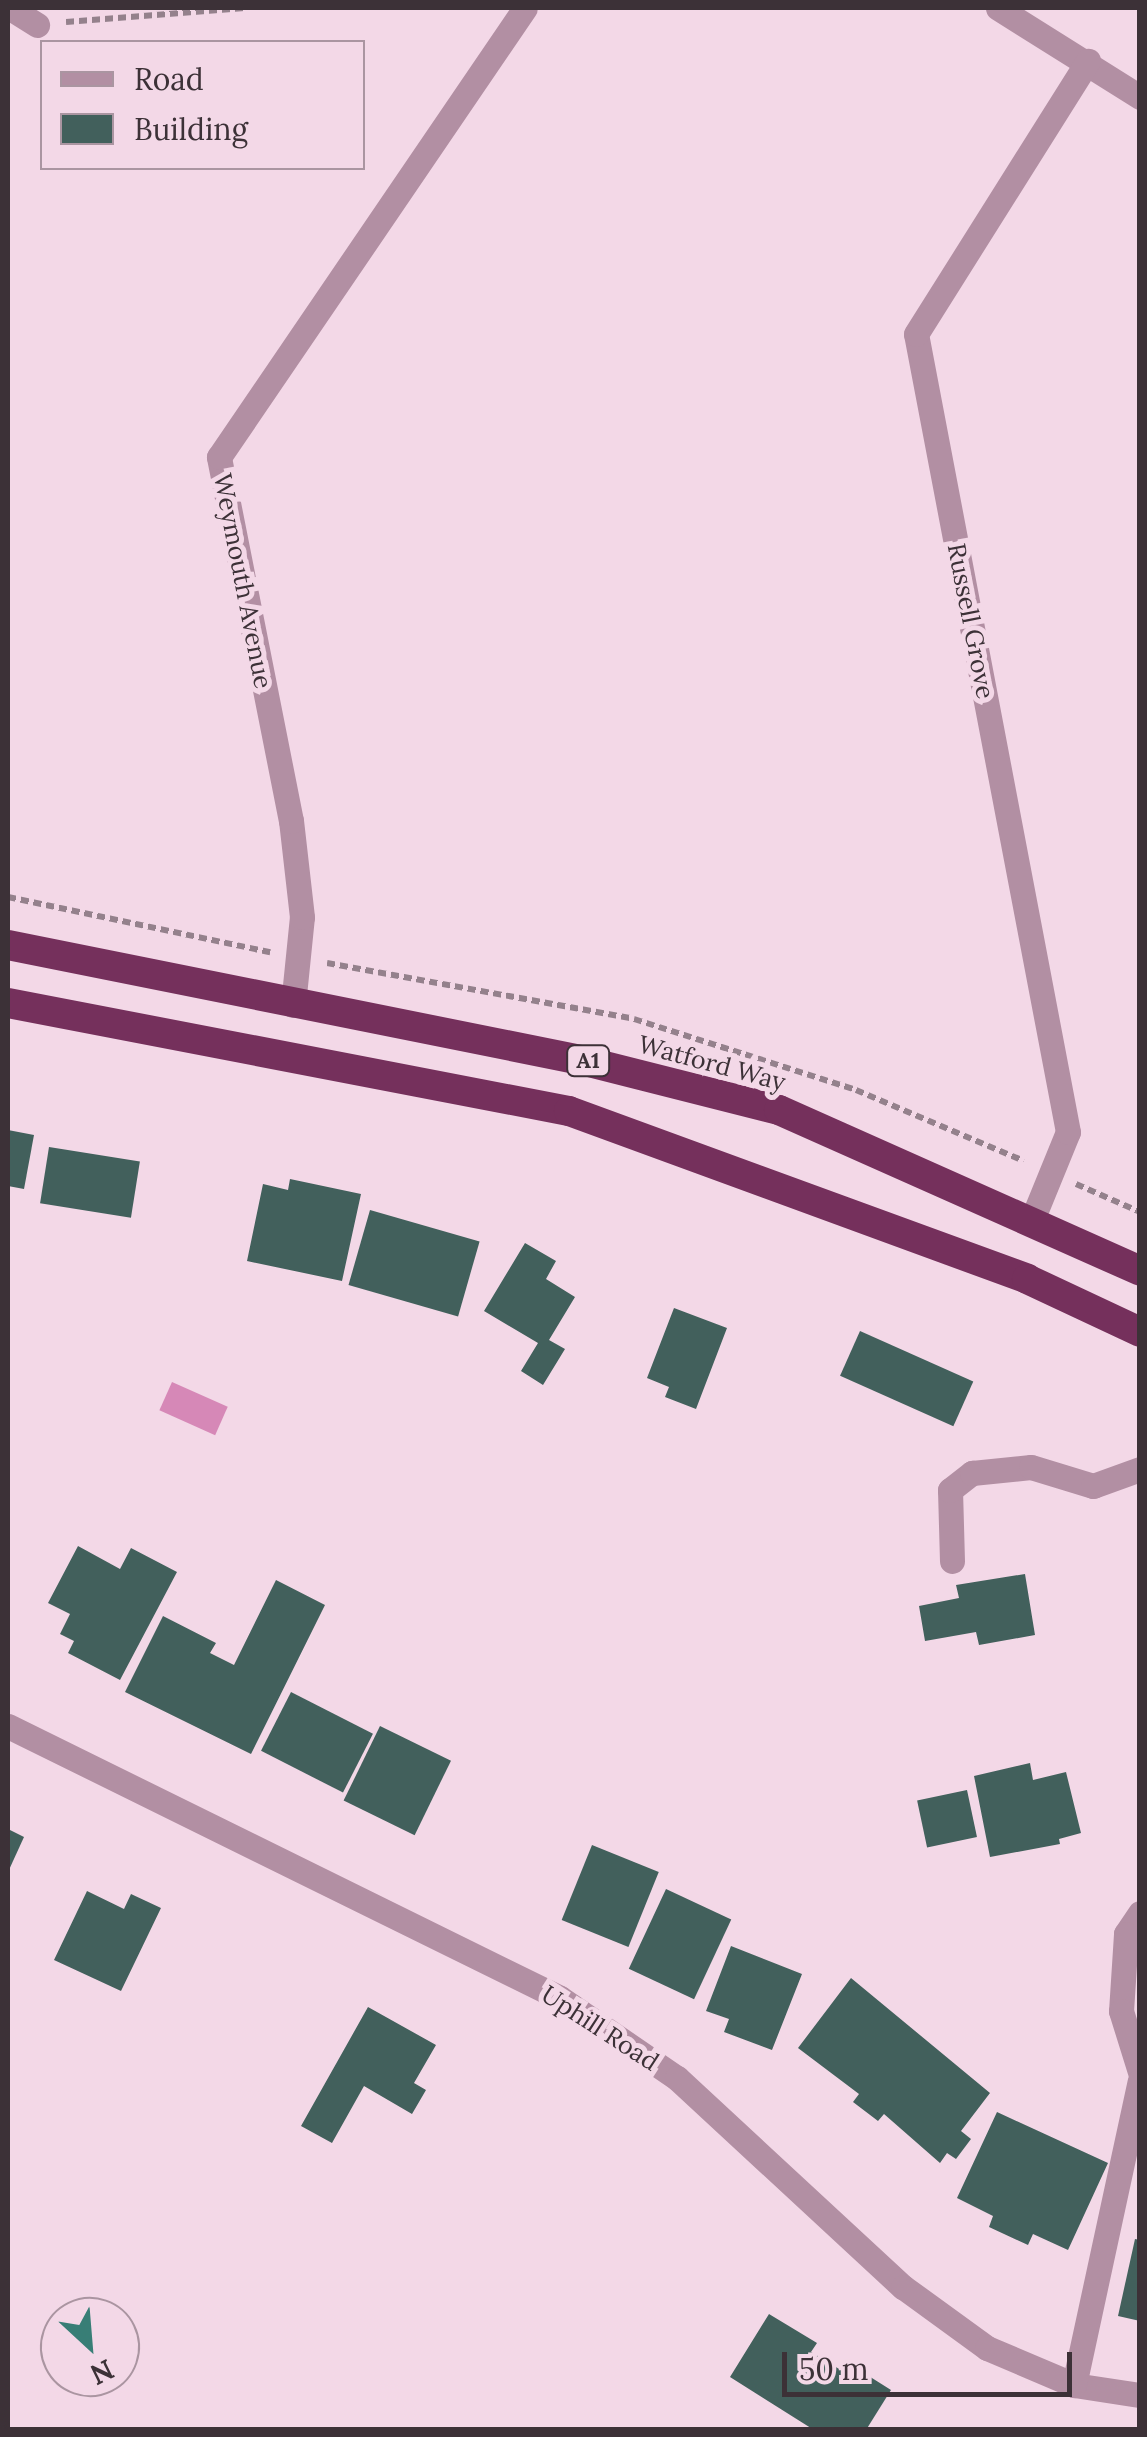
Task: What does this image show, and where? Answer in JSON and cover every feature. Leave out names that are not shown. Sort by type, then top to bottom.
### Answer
[{"type":"highway","name":"Watford Way","points":[[8,945],[581,1060],[778,1110],[1140,1271]]},
{"type":"highway","name":"A1","points":[[8,1003],[569,1111],[1026,1279],[1140,1332]]},
{"type":"street","points":[[10,8],[37,25]]},
{"type":"street","name":"Weymouth Avenue","points":[[293,1005],[302,917],[292,821],[218,457],[525,8]]},
{"type":"street","points":[[998,8],[1140,97]]},
{"type":"street","name":"Russell Grove","points":[[1032,1220],[1068,1132],[916,334],[1088,62]]},
{"type":"street","points":[[952,1561],[950,1490],[972,1473],[1031,1467],[1093,1486],[1140,1469]]},
{"type":"street","name":"Uphill Road","points":[[8,1726],[560,1998],[677,2078],[903,2287],[987,2348],[1074,2385],[1140,2395]]},
{"type":"street","points":[[1140,1913],[1126,1934],[1121,2011],[1140,2072]]},
{"type":"street","points":[[1074,2385],[1140,2081]]},
{"type":"path","points":[[37,25],[244,8]]},
{"type":"shaded area","points":[[172,1382],[228,1407],[215,1435],[159,1410]]},
{"type":"building","points":[[8,1130],[34,1135],[24,1189],[8,1186]]},
{"type":"building","points":[[49,1147],[140,1161],[131,1218],[40,1203]]},
{"type":"building","points":[[290,1179],[361,1194],[342,1281],[247,1261],[263,1184],[288,1190]]},
{"type":"building","points":[[370,1210],[480,1241],[458,1316],[349,1285]]},
{"type":"building","points":[[525,1243],[556,1261],[546,1279],[575,1297],[549,1340],[565,1349],[543,1385],[521,1371],[538,1343],[484,1311]]},
{"type":"building","points":[[674,1308],[727,1328],[696,1409],[665,1397],[669,1387],[647,1378]]},
{"type":"building","points":[[860,1331],[973,1381],[953,1426],[840,1376]]},
{"type":"building","points":[[78,1546],[120,1569],[131,1548],[177,1572],[120,1680],[68,1653],[74,1641],[60,1634],[70,1614],[48,1603]]},
{"type":"building","points":[[1025,1574],[1035,1635],[979,1645],[976,1632],[925,1641],[919,1606],[959,1598],[956,1585]]},
{"type":"building","points":[[276,1580],[325,1605],[251,1754],[125,1692],[163,1616],[216,1643],[210,1653],[234,1665]]},
{"type":"building","points":[[291,1692],[373,1734],[343,1793],[261,1751]]},
{"type":"building","points":[[380,1726],[451,1761],[415,1835],[344,1801]]},
{"type":"building","points":[[1030,1763],[1033,1780],[1066,1772],[1081,1833],[1059,1839],[1060,1844],[990,1857],[974,1776]]},
{"type":"building","points":[[967,1790],[977,1837],[927,1848],[917,1801]]},
{"type":"building","points":[[8,1829],[24,1837],[8,1872]]},
{"type":"building","points":[[592,1845],[659,1872],[628,1947],[562,1920]]},
{"type":"building","points":[[666,1889],[731,1919],[694,1999],[629,1969]]},
{"type":"building","points":[[87,1891],[124,1909],[131,1894],[161,1908],[121,1991],[54,1960]]},
{"type":"building","points":[[731,1946],[802,1974],[772,2050],[724,2032],[729,2019],[706,2011]]},
{"type":"building","points":[[851,1978],[990,2093],[961,2131],[971,2139],[956,2159],[947,2153],[940,2163],[884,2114],[878,2121],[853,2102],[859,2094],[798,2048]]},
{"type":"building","points":[[368,2007],[436,2045],[414,2083],[426,2090],[412,2114],[364,2086],[332,2143],[301,2126]]},
{"type":"building","points":[[997,2112],[1108,2163],[1068,2250],[1033,2234],[1028,2245],[989,2227],[993,2216],[957,2198]]},
{"type":"building","points":[[1135,2239],[1140,2240],[1140,2321],[1118,2316]]},
{"type":"building","points":[[769,2314],[817,2343],[811,2352],[859,2381],[864,2373],[891,2390],[866,2430],[814,2430],[730,2377]]}]
